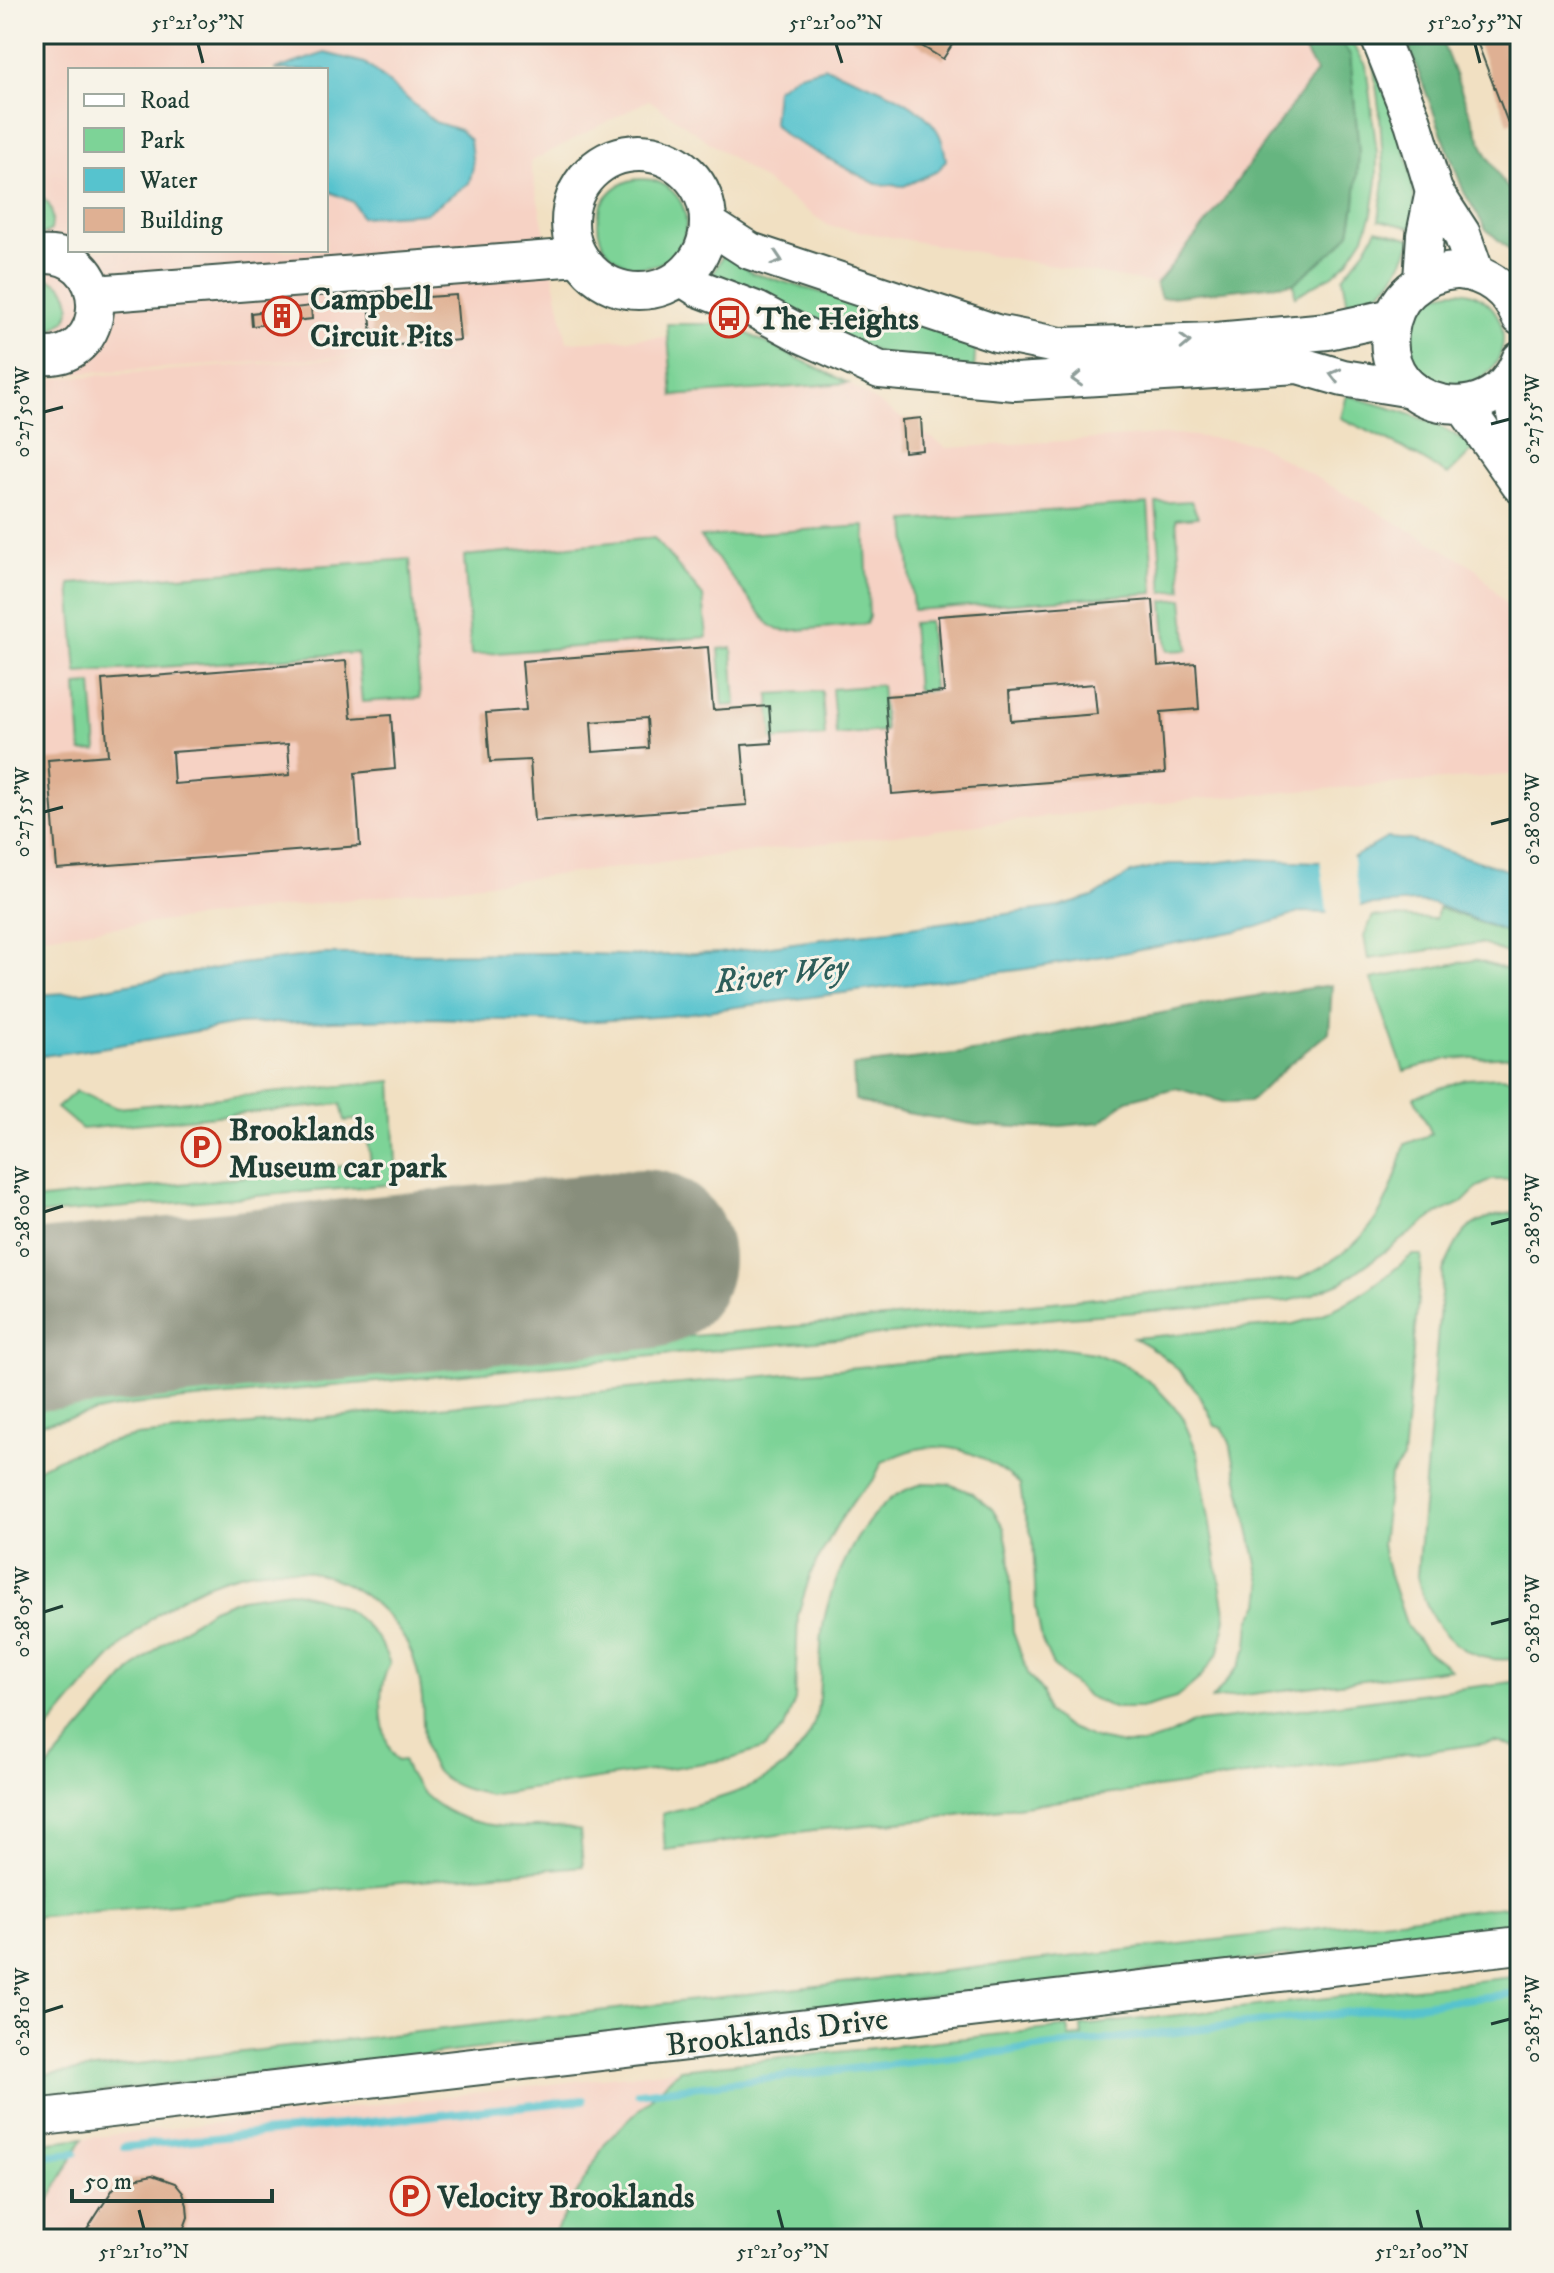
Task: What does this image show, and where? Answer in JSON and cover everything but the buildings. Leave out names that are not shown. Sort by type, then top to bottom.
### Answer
[{"type":"street","points":[[1378,34],[1413,122],[1434,191],[1462,234],[1476,274]]},
{"type":"street","points":[[638,153],[660,156],[680,166],[695,182],[705,202],[708,224],[705,244],[696,262],[681,277],[665,286],[631,292],[601,281],[579,257],[569,220],[581,183],[597,167],[616,157],[638,153]]},
{"type":"street","points":[[1422,280],[1425,235],[1434,191]]},
{"type":"street","points":[[708,224],[750,251],[996,333],[1061,346],[1200,341],[1328,331],[1392,317]]},
{"type":"street","points":[[34,256],[53,255],[68,259],[80,268],[90,280],[97,311],[83,341],[70,351],[54,356],[34,355]]},
{"type":"street","points":[[95,294],[579,257]]},
{"type":"street","points":[[1517,366],[1488,397],[1464,406],[1445,405],[1427,400],[1412,389],[1396,369],[1389,343],[1392,317],[1403,296],[1422,280],[1439,273],[1457,271],[1476,274],[1491,281],[1518,309]]},
{"type":"street","points":[[681,277],[698,288],[756,310],[880,370],[1029,382],[1298,365],[1343,378],[1412,389]]},
{"type":"street","points":[[985,380],[996,333]]},
{"type":"street","points":[[1517,366],[1520,437]]},
{"type":"street","points":[[1464,406],[1520,485]]},
{"type":"street","name":"Brooklands Drive","points":[[34,2118],[1520,1945]]},
{"type":"shaded area","name":"The Heights","points":[[34,34],[1296,34],[1316,71],[1209,220],[1156,284],[829,226],[649,100],[530,162],[567,342],[668,337],[673,396],[848,383],[947,448],[1176,434],[1255,443],[1475,567],[1520,621],[1520,774],[1198,799],[34,937],[34,380],[441,351],[34,376]]},
{"type":"shaded area","points":[[680,2069],[606,2142],[551,2239],[34,2239],[34,2144]]},
{"type":"green space","points":[[1296,34],[1335,34],[1350,55],[1359,152],[1350,232],[1338,247],[1294,283],[1161,298],[1156,284],[1209,220],[1316,72]]},
{"type":"green space","points":[[1335,34],[1346,34],[1366,65],[1377,153],[1372,214],[1364,236],[1347,262],[1333,275],[1295,296],[1294,283],[1338,247],[1350,232],[1355,204],[1359,152],[1350,55]]},
{"type":"green space","points":[[1404,34],[1439,34],[1485,151],[1502,181],[1520,203],[1520,259],[1486,229],[1464,192]]},
{"type":"green space","points":[[1373,61],[1409,164],[1413,185],[1413,228],[1379,220],[1384,181]]},
{"type":"green space","points":[[633,179],[651,179],[667,186],[679,198],[686,214],[686,232],[679,248],[667,260],[651,267],[633,267],[617,260],[605,248],[598,232],[598,214],[605,198],[617,186]]},
{"type":"green space","points":[[34,196],[49,204],[52,218],[51,230],[34,239]]},
{"type":"green space","points":[[1377,229],[1412,239],[1401,265],[1382,290],[1349,311],[1343,277]]},
{"type":"green space","points":[[725,252],[752,273],[905,316],[976,340],[974,370],[890,358],[711,277]]},
{"type":"green space","points":[[39,278],[61,286],[70,304],[66,320],[51,331],[34,330],[34,280]]},
{"type":"green space","points":[[1456,291],[1474,294],[1489,305],[1500,320],[1503,338],[1500,356],[1489,371],[1474,382],[1456,385],[1438,382],[1423,371],[1412,356],[1409,338],[1412,320],[1423,305],[1438,294]]},
{"type":"green space","points":[[667,324],[728,324],[848,383],[673,396]]},
{"type":"green space","points":[[1347,395],[1430,422],[1446,429],[1474,449],[1448,475],[1401,447],[1341,418]]},
{"type":"green space","points":[[1191,501],[1198,517],[1176,519],[1182,590],[1163,592],[1156,503]]},
{"type":"green space","points":[[1148,504],[1154,593],[913,610],[906,521]]},
{"type":"green space","points":[[865,526],[869,617],[866,624],[787,631],[769,624],[700,537]]},
{"type":"green space","points":[[654,538],[703,596],[707,637],[471,655],[464,556]]},
{"type":"green space","points":[[410,559],[420,698],[362,702],[357,653],[77,673],[70,584]]},
{"type":"green space","points":[[1183,599],[1188,650],[1167,651],[1163,601]]},
{"type":"green space","points":[[929,622],[933,690],[917,691],[912,623]]},
{"type":"green space","points":[[732,648],[736,705],[723,706],[719,649]]},
{"type":"green space","points":[[92,684],[97,751],[81,752],[77,685]]},
{"type":"green space","points":[[881,685],[885,731],[836,735],[832,689]]},
{"type":"green space","points":[[822,691],[825,736],[772,740],[769,694]]},
{"type":"green space","points":[[1439,908],[1520,937],[1520,958],[1480,943],[1368,959],[1364,936],[1373,916],[1435,919]]},
{"type":"green space","points":[[1475,960],[1520,974],[1520,1056],[1448,1059],[1404,1071],[1371,979]]},
{"type":"green space","points":[[1332,985],[1329,1032],[1250,1102],[1226,1103],[1176,1088],[1127,1100],[1101,1122],[1041,1128],[977,1125],[883,1109],[855,1100],[853,1066],[988,1050],[1224,1001]]},
{"type":"green space","points":[[1501,1077],[1520,1080],[1520,1179],[1491,1180],[1478,1187],[1463,1202],[1437,1214],[1342,1282],[1289,1301],[1069,1317],[132,1405],[34,1425],[34,1398],[1298,1279],[1341,1254],[1370,1227],[1390,1192],[1405,1144],[1432,1134],[1414,1097],[1466,1079]]},
{"type":"green space","points":[[392,1081],[397,1184],[34,1215],[34,1200],[371,1163],[365,1119],[345,1121],[341,1104],[82,1129],[57,1108],[76,1091],[117,1108]]},
{"type":"green space","points":[[1520,1212],[1520,1658],[1499,1659],[1481,1657],[1451,1640],[1430,1612],[1417,1576],[1443,1271],[1456,1244],[1470,1227],[1490,1217]]},
{"type":"green space","points":[[1412,1255],[1422,1255],[1403,1459],[1390,1476],[1382,1544],[1407,1626],[1426,1650],[1451,1669],[1212,1699],[1239,1666],[1248,1646],[1250,1621],[1260,1604],[1262,1587],[1230,1443],[1223,1428],[1215,1426],[1201,1398],[1183,1374],[1160,1354],[1134,1338],[1293,1324],[1310,1319],[1357,1297]]},
{"type":"green space","points":[[1058,1348],[1094,1353],[1127,1366],[1154,1385],[1181,1414],[1198,1454],[1226,1618],[1219,1652],[1200,1678],[1176,1698],[1141,1708],[1113,1708],[1087,1696],[1053,1666],[1042,1641],[1036,1609],[1033,1539],[1024,1514],[1020,1484],[973,1454],[932,1447],[913,1450],[882,1462],[873,1481],[857,1496],[837,1525],[811,1573],[798,1614],[795,1700],[784,1728],[765,1748],[731,1759],[489,1795],[459,1787],[443,1778],[430,1762],[424,1741],[422,1698],[412,1654],[382,1610],[354,1589],[323,1575],[291,1569],[257,1571],[223,1579],[191,1592],[160,1612],[109,1659],[34,1746],[34,1471],[70,1454],[136,1436]]},
{"type":"green space","points":[[926,1483],[949,1484],[972,1493],[992,1509],[1004,1528],[1009,1551],[1013,1632],[1029,1676],[1043,1693],[1047,1712],[1065,1726],[1097,1739],[1144,1744],[1164,1738],[1192,1723],[1520,1681],[1520,1747],[1495,1742],[928,1819],[814,1830],[665,1850],[662,1814],[753,1785],[785,1765],[798,1752],[816,1715],[823,1629],[841,1568],[862,1530],[888,1501]]},
{"type":"green space","points":[[290,1591],[338,1606],[351,1613],[374,1634],[390,1664],[382,1686],[383,1727],[397,1761],[403,1760],[421,1790],[446,1810],[478,1822],[580,1831],[583,1866],[34,1917],[34,1783],[131,1671],[162,1644],[212,1609],[241,1598]]},
{"type":"green space","points":[[1520,1905],[1520,1929],[34,2100],[34,2076]]},
{"type":"green space","points":[[1520,1976],[1520,2239],[551,2239],[606,2142],[680,2069],[1068,2027],[1070,2037],[1082,2036],[1081,2026]]},
{"type":"green space","points":[[83,2138],[39,2219],[34,2216],[34,2144]]},
{"type":"water","points":[[325,53],[365,63],[435,122],[460,130],[470,140],[473,167],[469,183],[426,213],[361,217],[353,202],[328,191],[328,68],[280,68]]},
{"type":"water","points":[[825,67],[892,94],[924,115],[935,127],[943,145],[946,160],[938,171],[904,186],[876,184],[785,136],[773,123],[776,89],[796,75]]},
{"type":"water","name":"River Wey","points":[[1387,838],[1410,840],[1520,874],[1520,937],[1434,904],[1416,902],[1361,906],[1325,913],[1302,912],[1257,927],[1025,969],[668,1016],[582,1022],[430,1018],[237,1024],[34,1057],[34,995],[84,992],[240,964],[324,954],[563,953],[647,956],[720,953],[1059,907],[1093,897],[1131,873],[1169,864],[1247,859],[1318,862],[1354,857]]},
{"type":"pier","points":[[1352,854],[1361,910],[1328,916],[1320,858]]},
{"type":"waterway","points":[[638,2093],[1520,1993]]},
{"type":"waterway","points":[[124,2147],[583,2100]]},
{"type":"waterway","points":[[34,2157],[75,2153]]},
{"type":"runway","points":[[34,1321],[643,1259]]},
{"type":"place","name":"Campbell Circuit Pits","points":[[282,316]]},
{"type":"place","name":"The Heights","points":[[729,318]]},
{"type":"place","name":"Brooklands Museum car park","points":[[201,1147]]},
{"type":"place","name":"Velocity Brooklands","points":[[410,2196]]}]
